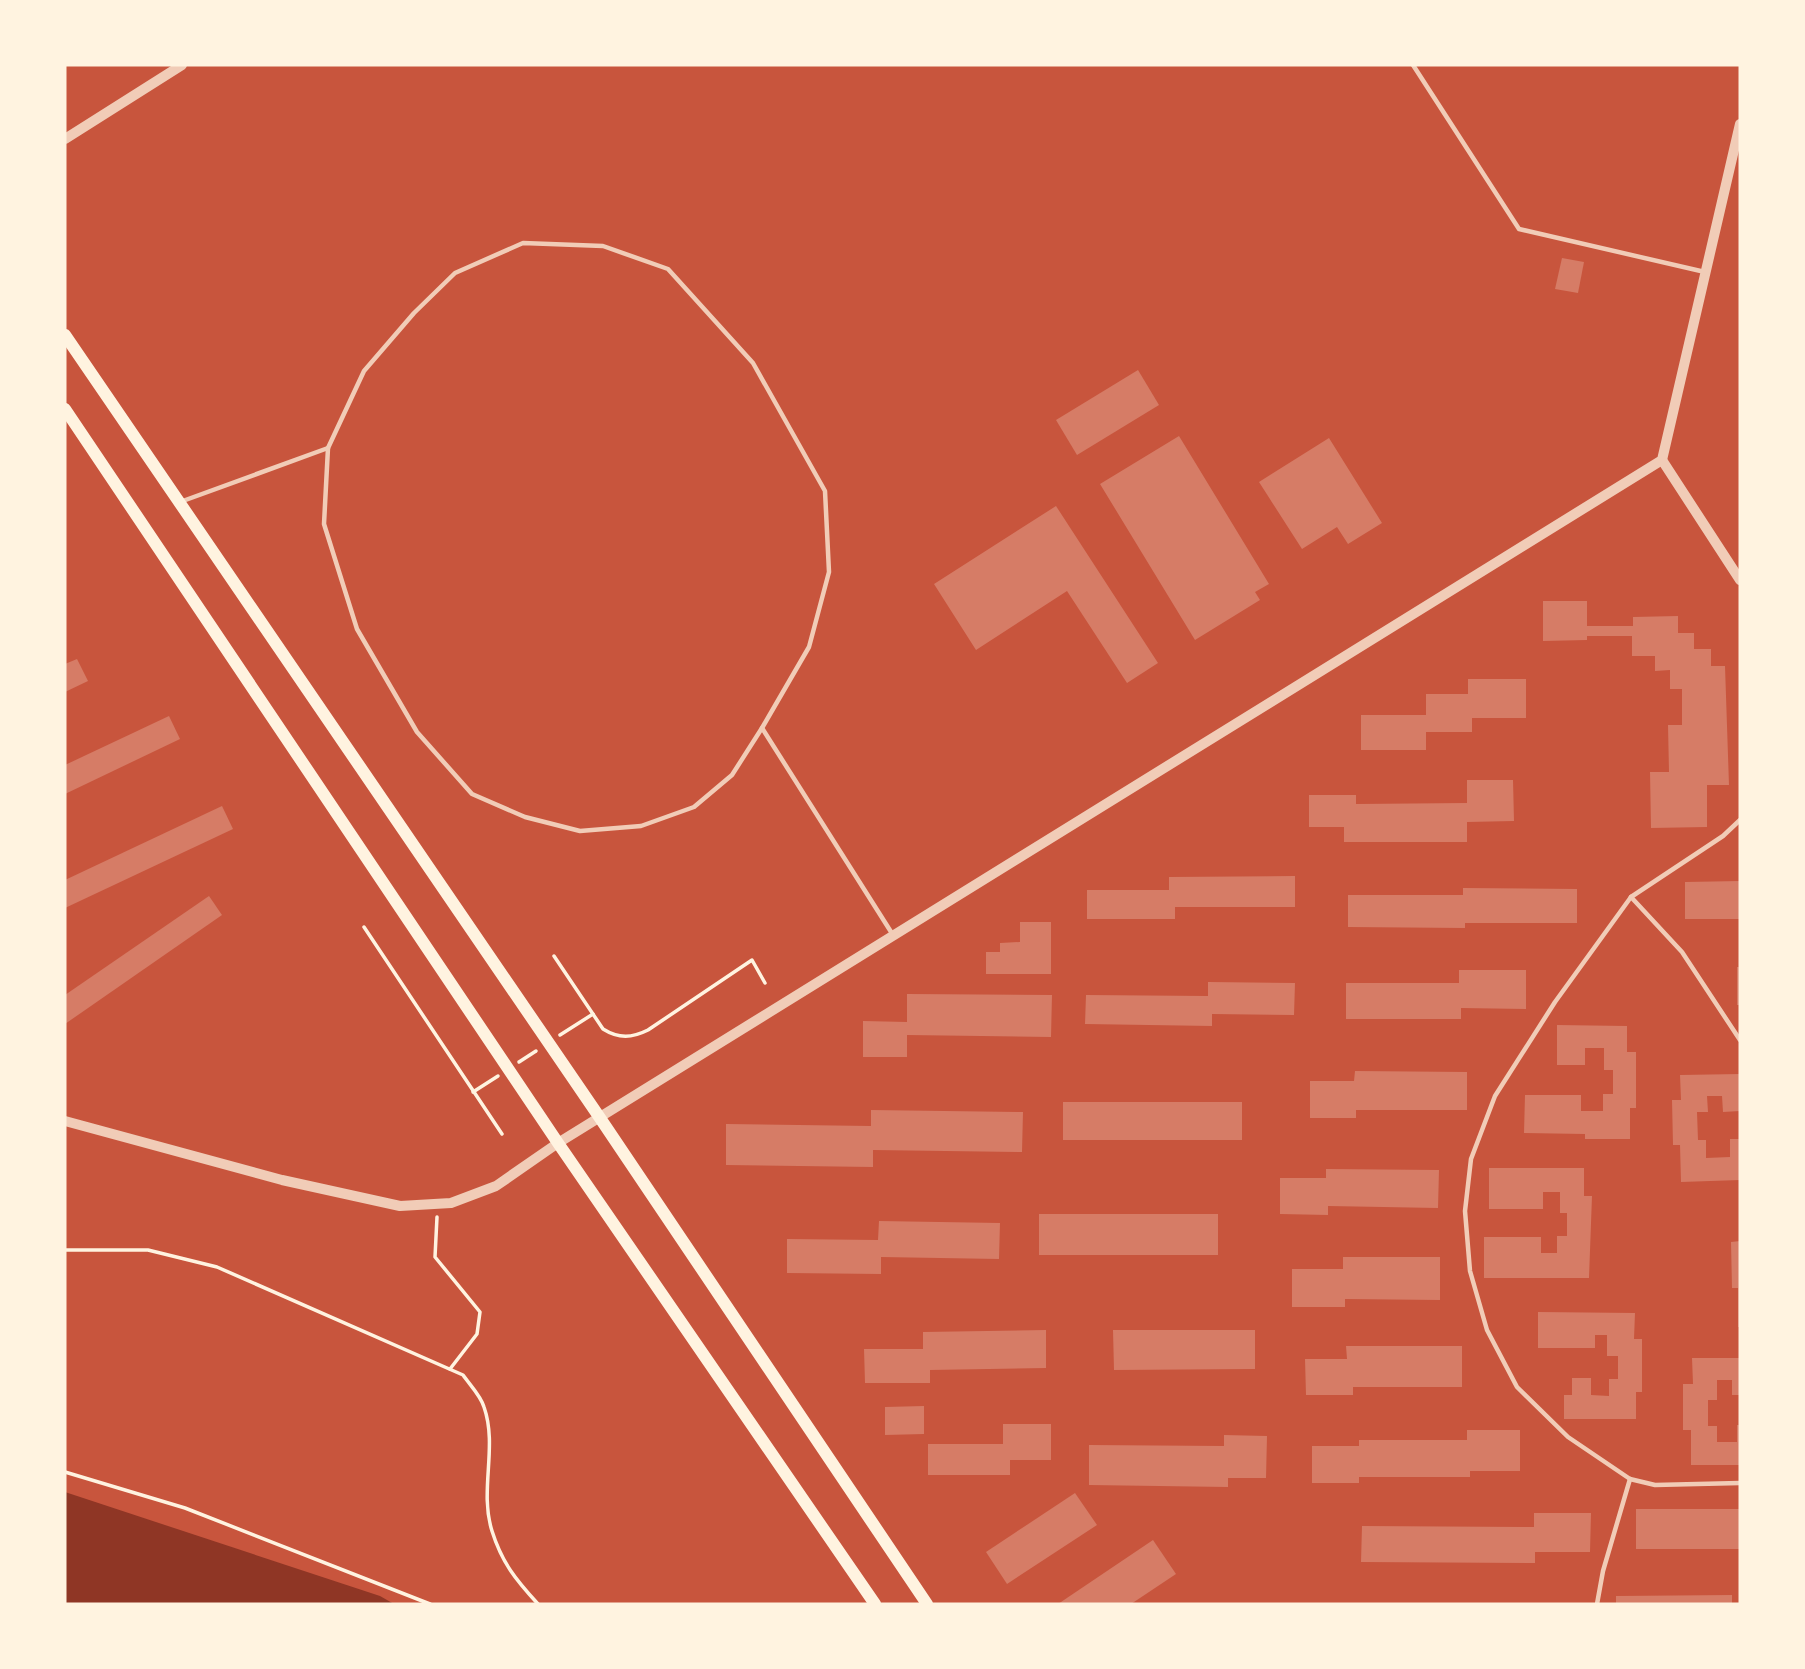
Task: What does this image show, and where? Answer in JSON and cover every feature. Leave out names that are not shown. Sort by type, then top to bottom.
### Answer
[{"type":"main road","points":[[65,335],[600,1118],[927,1604]]},
{"type":"main road","points":[[65,410],[558,1143],[875,1604]]},
{"type":"street","points":[[65,139],[182,65]]},
{"type":"street","points":[[65,1121],[282,1180],[400,1206],[451,1203],[496,1186],[558,1143],[1662,460],[1740,124]]},
{"type":"street","points":[[1662,460],[1740,580]]},
{"type":"lane","points":[[1413,65],[1518,229],[1706,272]]},
{"type":"lane","points":[[523,243],[603,246],[668,269],[754,363],[825,491],[829,572],[809,647],[762,728],[732,775],[694,807],[641,827],[580,831],[525,817],[472,794],[417,732],[358,629],[324,524],[328,448],[365,372],[414,313],[455,273],[523,243]]},
{"type":"lane","points":[[179,502],[328,448]]},
{"type":"lane","points":[[762,728],[893,936]]},
{"type":"lane","points":[[1740,820],[1723,836],[1631,897],[1555,1002],[1495,1096],[1471,1158],[1465,1210],[1470,1271],[1488,1330],[1517,1387],[1568,1437],[1630,1479],[1656,1485],[1740,1483]]},
{"type":"lane","points":[[1631,897],[1682,952],[1740,1040]]},
{"type":"lane","points":[[1597,1604],[1602,1571],[1630,1479]]},
{"type":"path","points":[[363,927],[502,1134]]},
{"type":"path","points":[[554,956],[603,1029],[613,1035],[638,1035],[752,960],[765,983]]},
{"type":"path","points":[[550,1042],[593,1014]]},
{"type":"path","points":[[517,1063],[538,1049]]},
{"type":"path","points":[[473,1092],[506,1070]]},
{"type":"path","points":[[438,1204],[435,1257],[480,1312],[477,1334],[450,1369]]},
{"type":"path","points":[[65,1250],[148,1250],[217,1266],[463,1376],[484,1405],[491,1444],[486,1481],[491,1529],[510,1574],[538,1604]]},
{"type":"path","points":[[65,1472],[185,1508],[430,1604]]},
{"type":"shaded area","points":[[65,1492],[380,1596],[394,1604],[65,1604]]},
{"type":"building","points":[[1562,258],[1584,262],[1578,293],[1555,289]]},
{"type":"building","points":[[1138,370],[1159,405],[1077,455],[1056,420]]},
{"type":"building","points":[[1179,436],[1269,584],[1255,592],[1260,600],[1195,640],[1100,484]]},
{"type":"building","points":[[1329,438],[1382,523],[1348,544],[1337,527],[1302,549],[1259,482]]},
{"type":"building","points":[[1056,506],[1158,663],[1127,683],[1067,591],[976,650],[934,584]]},
{"type":"building","points":[[1543,601],[1587,601],[1587,626],[1633,626],[1633,617],[1678,616],[1678,633],[1694,633],[1694,649],[1711,649],[1711,666],[1725,666],[1729,785],[1707,785],[1707,827],[1651,828],[1650,772],[1669,772],[1668,725],[1682,725],[1682,689],[1670,689],[1670,670],[1655,671],[1655,656],[1632,656],[1632,636],[1587,636],[1587,640],[1543,641]]},
{"type":"building","points":[[77,659],[88,681],[65,692],[65,664]]},
{"type":"building","points":[[1468,679],[1526,679],[1526,718],[1472,718],[1472,732],[1426,732],[1426,750],[1361,750],[1361,715],[1426,715],[1426,694],[1468,694]]},
{"type":"building","points":[[169,716],[180,739],[65,794],[65,765]]},
{"type":"building","points":[[1467,780],[1513,780],[1514,821],[1467,822],[1467,842],[1344,842],[1344,827],[1309,827],[1309,795],[1356,795],[1356,804],[1467,803]]},
{"type":"building","points":[[222,806],[233,829],[65,908],[65,880]]},
{"type":"building","points":[[1295,876],[1295,907],[1175,907],[1175,919],[1087,919],[1087,890],[1169,890],[1169,877]]},
{"type":"building","points":[[1740,881],[1740,919],[1685,919],[1685,882]]},
{"type":"building","points":[[1463,888],[1577,889],[1577,923],[1465,923],[1465,928],[1348,927],[1348,895],[1463,895]]},
{"type":"building","points":[[209,896],[222,915],[65,1024],[65,995]]},
{"type":"building","points":[[1020,922],[1051,922],[1051,974],[986,974],[986,952],[1000,952],[1000,943],[1020,942]]},
{"type":"building","points":[[1737,967],[1740,967],[1740,1005],[1737,1005]]},
{"type":"building","points":[[1459,970],[1526,970],[1526,1009],[1461,1008],[1461,1019],[1346,1019],[1346,983],[1459,983]]},
{"type":"building","points":[[1208,982],[1295,983],[1294,1015],[1212,1014],[1212,1026],[1085,1024],[1086,995],[1208,996]]},
{"type":"building","points":[[907,994],[1052,995],[1051,1037],[907,1035],[907,1057],[863,1057],[863,1021],[907,1022]]},
{"type":"building","points":[[1557,1025],[1627,1026],[1627,1052],[1636,1052],[1636,1108],[1630,1108],[1630,1139],[1585,1139],[1585,1134],[1524,1133],[1525,1095],[1581,1095],[1581,1111],[1603,1111],[1603,1094],[1613,1094],[1613,1070],[1604,1070],[1604,1048],[1585,1048],[1585,1065],[1557,1065]]},
{"type":"building","points":[[1355,1071],[1467,1072],[1467,1110],[1356,1110],[1356,1118],[1310,1118],[1310,1081],[1354,1081]]},
{"type":"building","points":[[1740,1074],[1740,1111],[1723,1112],[1722,1096],[1707,1096],[1708,1112],[1697,1112],[1698,1140],[1706,1140],[1706,1158],[1730,1157],[1730,1139],[1740,1139],[1740,1180],[1681,1182],[1680,1145],[1673,1145],[1672,1100],[1681,1100],[1680,1075]]},
{"type":"building","points":[[1063,1102],[1242,1102],[1242,1140],[1063,1140]]},
{"type":"building","points":[[871,1110],[1023,1112],[1022,1152],[873,1150],[873,1167],[726,1165],[726,1124],[871,1126]]},
{"type":"building","points":[[1489,1168],[1584,1168],[1584,1196],[1592,1196],[1589,1278],[1484,1278],[1484,1237],[1541,1237],[1541,1253],[1557,1253],[1557,1236],[1567,1236],[1567,1213],[1560,1213],[1560,1192],[1543,1192],[1543,1209],[1489,1209]]},
{"type":"building","points":[[1326,1169],[1439,1170],[1438,1208],[1328,1206],[1328,1215],[1280,1214],[1280,1178],[1326,1178]]},
{"type":"building","points":[[1039,1214],[1218,1214],[1218,1255],[1039,1255]]},
{"type":"building","points":[[879,1221],[1000,1223],[999,1259],[881,1257],[881,1274],[787,1273],[787,1239],[878,1240]]},
{"type":"building","points":[[1740,1241],[1738,1327],[1738,1288],[1732,1288],[1731,1242]]},
{"type":"building","points":[[1343,1257],[1440,1257],[1440,1300],[1345,1299],[1345,1307],[1292,1307],[1292,1269],[1343,1269]]},
{"type":"building","points":[[1538,1312],[1635,1313],[1634,1339],[1642,1339],[1642,1392],[1636,1392],[1636,1419],[1564,1419],[1564,1395],[1572,1395],[1572,1378],[1591,1378],[1591,1395],[1609,1396],[1609,1379],[1618,1379],[1618,1356],[1607,1356],[1607,1335],[1595,1335],[1595,1348],[1538,1348]]},
{"type":"building","points":[[1046,1330],[1046,1368],[930,1370],[930,1383],[865,1383],[864,1349],[923,1349],[923,1332]]},
{"type":"building","points":[[1113,1330],[1255,1330],[1255,1369],[1114,1370]]},
{"type":"building","points":[[1346,1346],[1462,1346],[1462,1387],[1353,1387],[1353,1395],[1306,1395],[1305,1359],[1347,1359]]},
{"type":"building","points":[[1692,1358],[1740,1358],[1740,1395],[1732,1395],[1732,1380],[1717,1380],[1717,1400],[1708,1400],[1708,1426],[1717,1426],[1717,1442],[1737,1442],[1737,1425],[1740,1425],[1740,1465],[1691,1465],[1691,1430],[1683,1430],[1683,1384],[1693,1384]]},
{"type":"building","points":[[924,1406],[924,1434],[885,1435],[885,1407]]},
{"type":"building","points":[[1003,1424],[1051,1424],[1051,1460],[1010,1460],[1010,1475],[928,1475],[928,1444],[1003,1444]]},
{"type":"building","points":[[1467,1430],[1520,1430],[1520,1471],[1470,1471],[1470,1477],[1359,1477],[1359,1483],[1312,1483],[1312,1446],[1359,1446],[1359,1440],[1467,1440]]},
{"type":"building","points":[[1224,1435],[1267,1436],[1266,1478],[1228,1478],[1228,1487],[1089,1485],[1089,1445],[1224,1446]]},
{"type":"building","points":[[1075,1493],[1097,1525],[1007,1584],[986,1552]]},
{"type":"building","points":[[1636,1509],[1740,1509],[1740,1549],[1636,1549]]},
{"type":"building","points":[[1534,1513],[1591,1513],[1590,1552],[1535,1552],[1535,1563],[1361,1562],[1362,1526],[1534,1527]]},
{"type":"building","points":[[1153,1540],[1176,1574],[1131,1604],[1058,1604]]},
{"type":"building","points":[[1732,1595],[1732,1604],[1616,1604],[1616,1596]]}]
